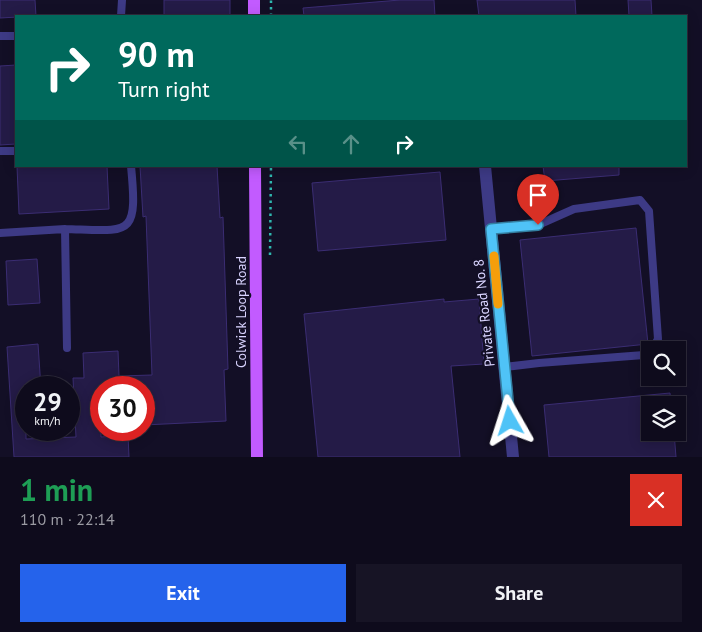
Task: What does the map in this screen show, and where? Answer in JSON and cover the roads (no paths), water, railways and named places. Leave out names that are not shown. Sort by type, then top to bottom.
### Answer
[{"type":"main road","points":[[254,0],[254,15]]},
{"type":"main road","name":"Colwick Loop Road","points":[[255,167],[257,457]]},
{"type":"street","name":"Private Road No. 8","points":[[485,167],[513,457]]},
{"type":"lane","points":[[121,15],[122,0]]},
{"type":"lane","points":[[0,36],[15,36]]},
{"type":"lane","points":[[0,151],[15,151]]},
{"type":"lane","points":[[0,234],[65,229],[119,230],[128,226],[133,213],[134,203],[131,167]]},
{"type":"lane","points":[[491,229],[538,225],[574,208],[640,200],[649,211],[657,341]]},
{"type":"lane","points":[[65,229],[67,348]]},
{"type":"lane","points":[[504,367],[539,362],[641,355]]}]
